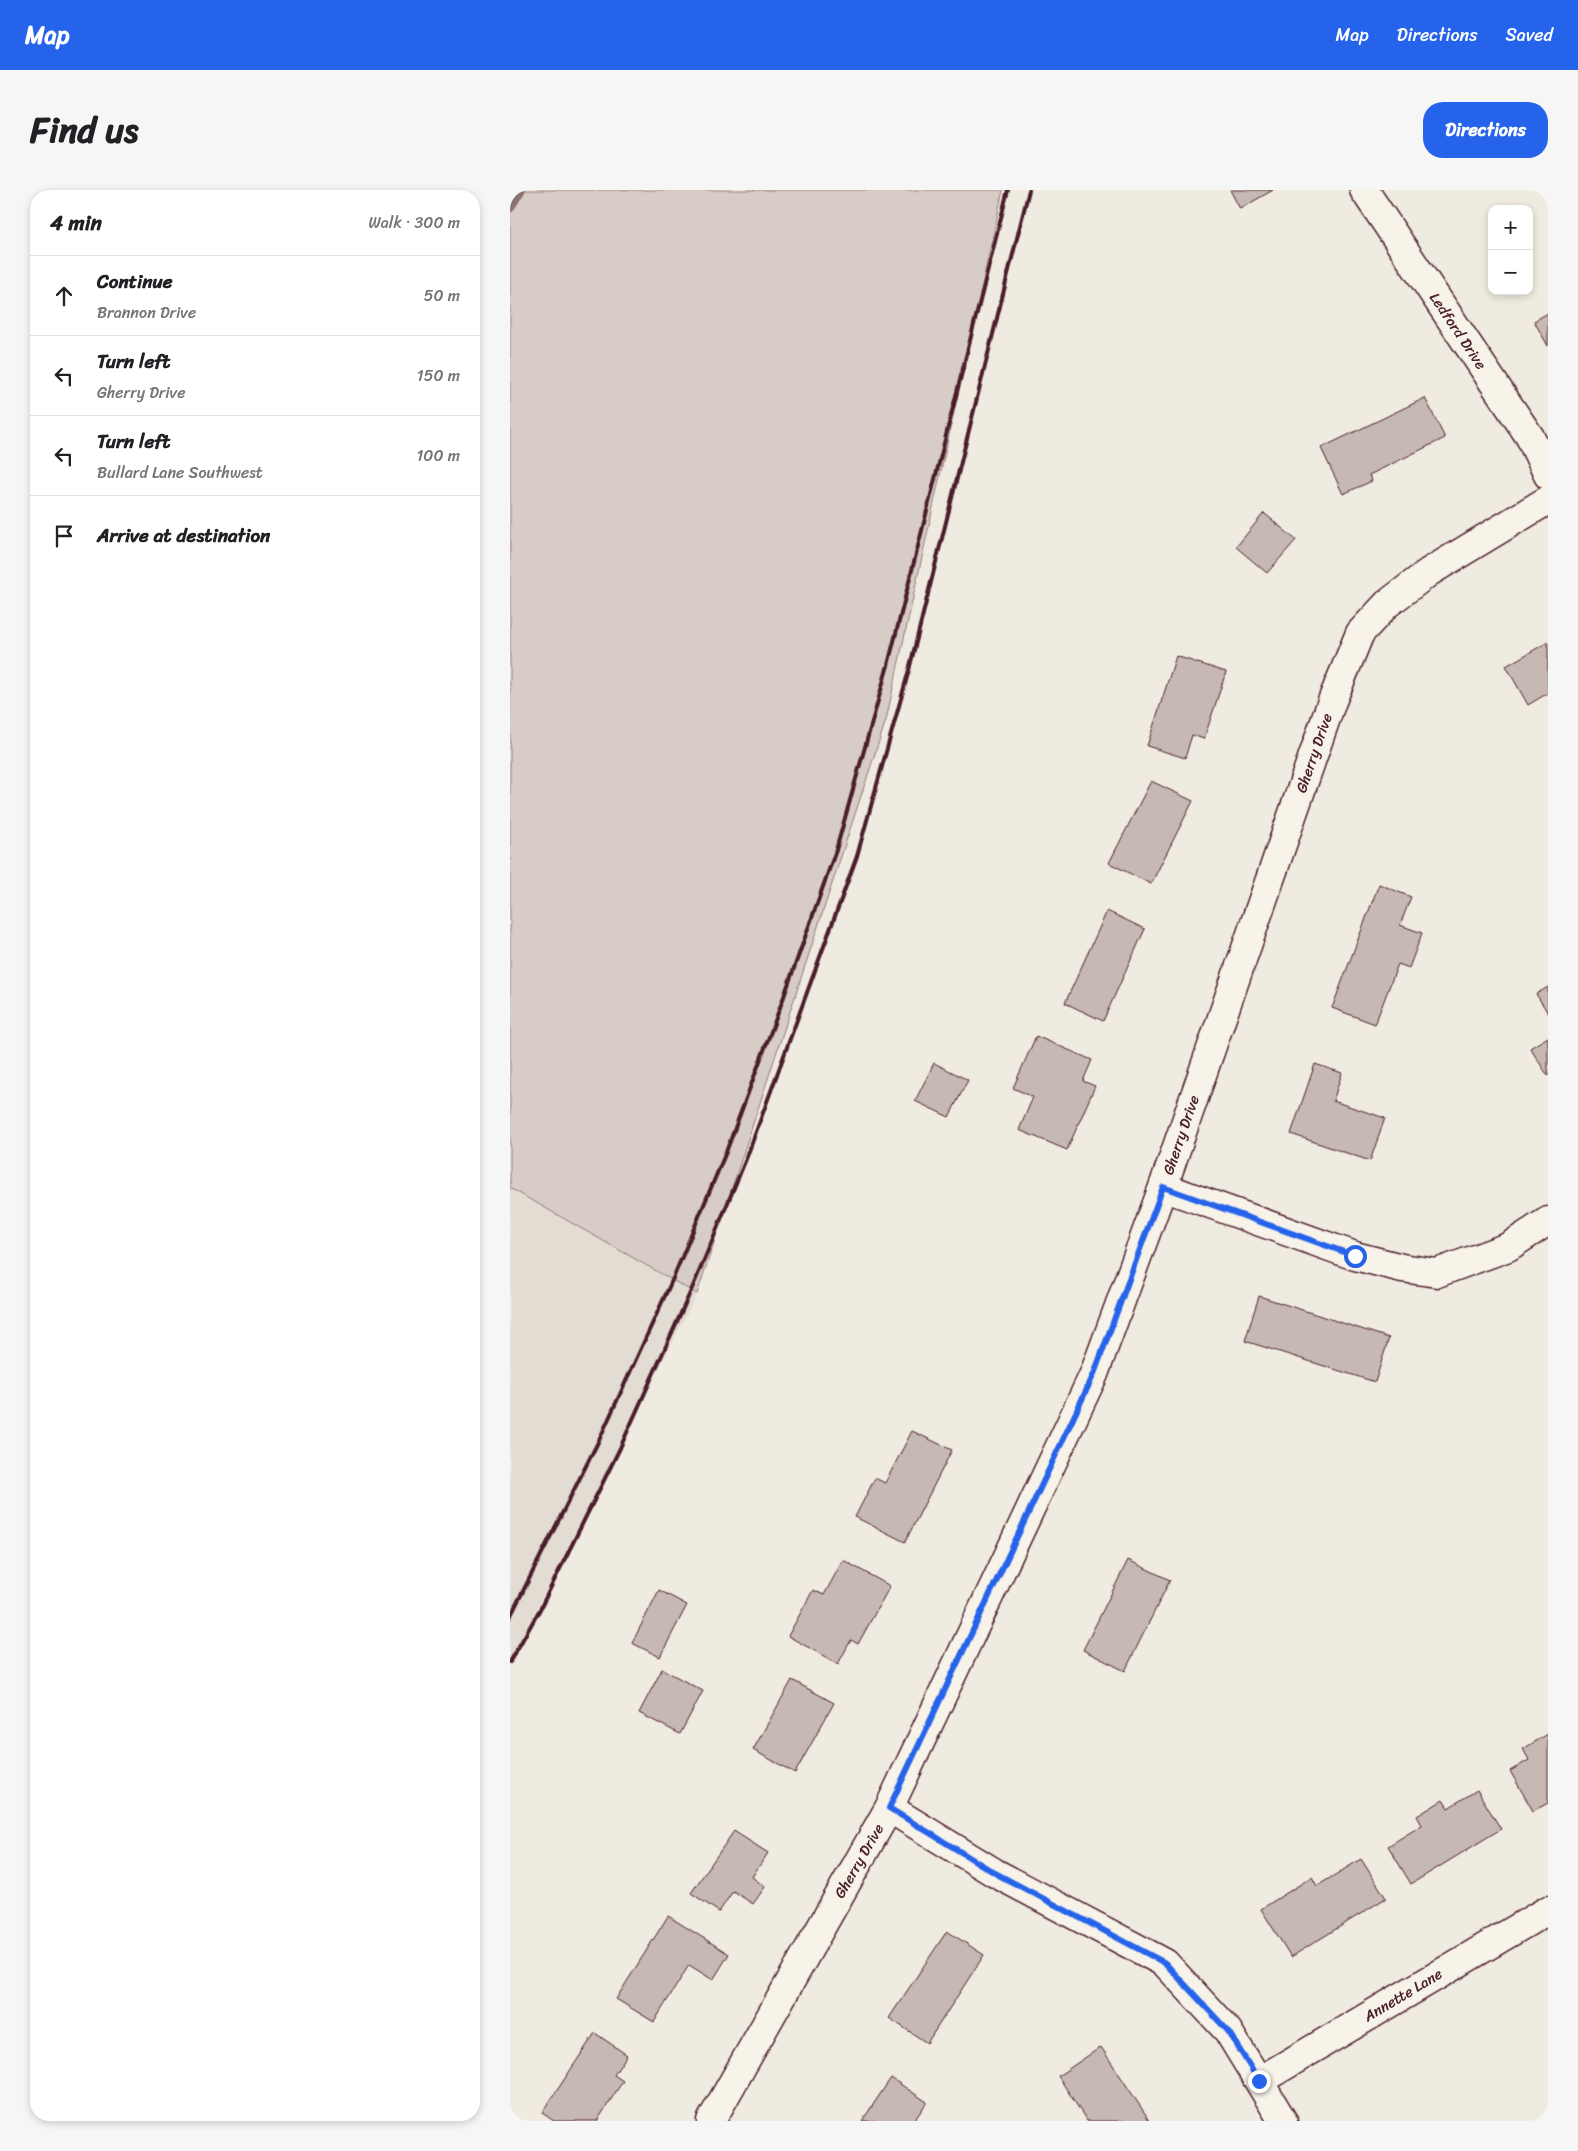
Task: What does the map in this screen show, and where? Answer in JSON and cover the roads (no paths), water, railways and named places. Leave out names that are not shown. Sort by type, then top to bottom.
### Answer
[{"type":"street","name":"Ledford Drive","points":[[1364,190],[1530,437],[1548,475]]},
{"type":"street","name":"Gherry Drive","points":[[710,2121],[889,1808],[1094,1374],[1163,1187],[1332,701],[1360,633],[1387,604],[1429,572],[1548,500]]},
{"type":"street","points":[[1163,1187],[1355,1256],[1402,1268],[1438,1273],[1508,1246],[1548,1221]]},
{"type":"street","points":[[889,1808],[995,1873],[1165,1963],[1228,2031],[1283,2121]]},
{"type":"street","name":"Annette Lane","points":[[1259,2081],[1548,1910]]},
{"type":"waterway","points":[[510,208],[521,190]]},
{"type":"railway","points":[[510,1617],[600,1438],[674,1276],[726,1152],[836,850],[888,665],[1008,190]]},
{"type":"railway","points":[[510,1662],[540,1609],[620,1448],[694,1284],[746,1159],[857,856],[909,670],[1029,190]]}]
